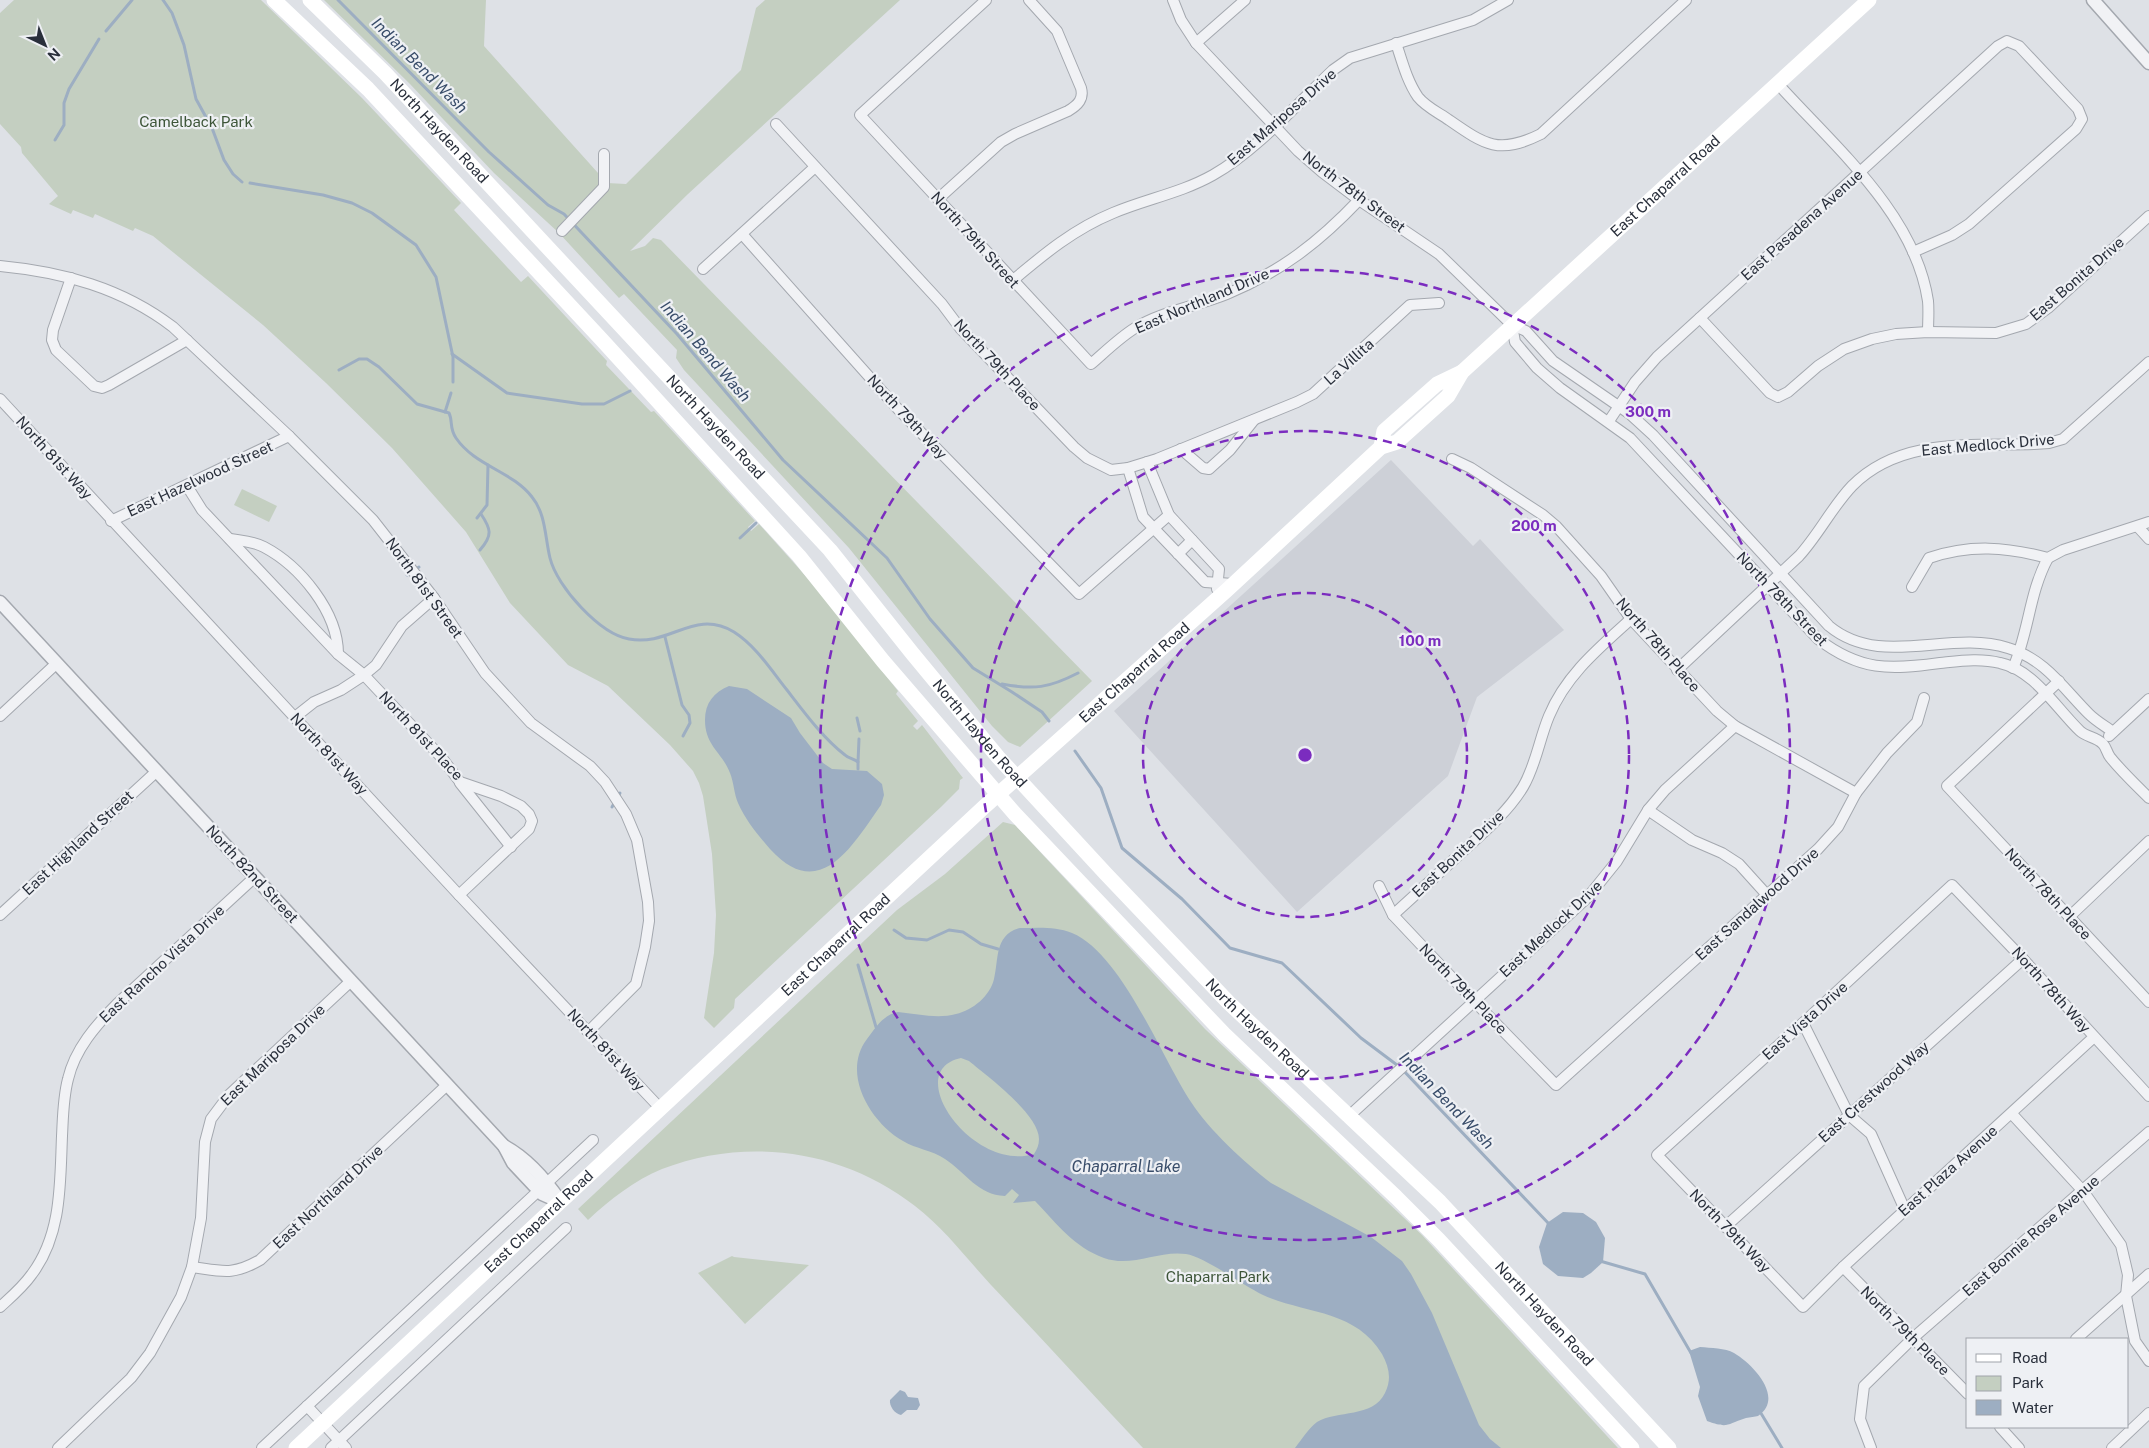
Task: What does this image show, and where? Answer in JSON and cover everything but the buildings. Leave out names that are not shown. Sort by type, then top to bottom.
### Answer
[{"type":"main road","name":"North Hayden Road","points":[[274,0],[368,89],[760,513],[799,556],[883,661],[998,795],[1224,1034],[1439,1240],[1632,1448]]},
{"type":"main road","name":"North Hayden Road","points":[[310,0],[385,72],[830,550],[912,654],[1017,778],[1229,1003],[1440,1202],[1670,1448]]},
{"type":"main road","name":"East Chaparral Road","points":[[296,1448],[998,795],[1233,584],[1380,447],[1397,442],[1448,396],[1462,372],[1512,325],[1870,0]]},
{"type":"street","name":"North 79th Street","points":[[986,0],[860,115],[1091,364]]},
{"type":"street","points":[[938,199],[1001,142],[1068,111],[1081,100],[1083,94],[1081,88],[1057,31],[1029,0]]},
{"type":"street","name":"North 78th Street","points":[[1173,0],[1181,20],[1196,43],[1274,126],[1322,172],[1359,200],[1439,254],[1512,325],[1526,330],[1553,361],[1618,406],[1653,435],[1828,626],[1852,641],[1883,648],[1981,642],[2020,652],[2042,665],[2090,715],[2113,732]]},
{"type":"street","points":[[1196,43],[1245,0]]},
{"type":"street","name":"East Mariposa Drive","points":[[1012,281],[1050,249],[1086,226],[1113,213],[1188,188],[1237,159],[1334,70],[1350,58],[1396,43],[1443,31],[1473,20],[1508,0]]},
{"type":"street","points":[[1396,43],[1410,83],[1419,98],[1474,138],[1497,146],[1512,146],[1541,134],[1686,0]]},
{"type":"street","points":[[2093,0],[2149,63]]},
{"type":"street","name":"East Pasadena Avenue","points":[[1609,421],[1645,369],[1700,318],[1998,46],[2007,41],[2019,46],[2078,109],[2082,119],[2076,129],[1985,211],[1952,234],[1913,252]]},
{"type":"street","points":[[1778,84],[1860,173],[1894,216],[1913,252],[1928,302],[1928,332]]},
{"type":"street","name":"North 79th Place","points":[[776,124],[942,304],[960,328],[1074,447],[1099,465],[1111,470],[1128,468]]},
{"type":"street","points":[[562,231],[604,188],[604,154]]},
{"type":"street","points":[[703,269],[816,167]]},
{"type":"street","name":"East Northland Drive","points":[[1091,364],[1136,328],[1151,320],[1227,294],[1303,253],[1328,232],[1359,200]]},
{"type":"street","name":"East Bonita Drive","points":[[1700,318],[1770,393],[1778,397],[1788,392],[1818,366],[1844,349],[1872,339],[1896,334],[1928,332],[1996,333],[2026,324],[2048,308],[2149,216]]},
{"type":"street","name":"North 79th Way","points":[[742,234],[897,408],[1079,594],[1154,528]]},
{"type":"street","name":"North 81st Street","points":[[0,266],[32,269],[105,288],[154,312],[187,340],[289,436],[373,520],[434,598],[485,673],[516,709],[547,736],[590,766],[605,782],[626,814],[637,840],[648,902],[649,921],[639,976],[630,992],[588,1032]]},
{"type":"street","points":[[72,278],[53,330],[52,340],[56,350],[94,386],[102,388],[109,385],[187,340]]},
{"type":"street","name":"La Villita","points":[[1128,468],[1254,420],[1312,394],[1410,305],[1439,303]]},
{"type":"street","name":"North 78th Street","points":[[1512,325],[1514,342],[1537,368],[1560,388],[1609,421],[1630,438],[1818,639],[1836,653],[1859,663],[1878,667],[1905,668],[1962,660],[2002,663],[2013,668],[2034,682],[2082,733],[2102,743],[2110,757],[2149,798]]},
{"type":"street","name":"East Medlock Drive","points":[[1677,670],[1813,541],[1839,502],[1853,485],[1878,467],[1910,452],[1932,446],[2049,444],[2063,439],[2149,362]]},
{"type":"street","name":"North 81st Way","points":[[0,399],[459,895],[660,1108]]},
{"type":"street","name":"La Villita","points":[[1181,449],[1202,468],[1209,469],[1230,450],[1254,420]]},
{"type":"street","name":"East Hazelwood Street","points":[[111,521],[289,436]]},
{"type":"street","name":"North 78th Place","points":[[1452,460],[1471,468],[1543,515],[1556,526],[1601,576],[1631,619],[1677,670],[1717,711],[1735,726],[1856,793]]},
{"type":"street","points":[[1147,462],[1169,516],[1219,569],[1214,601]]},
{"type":"street","points":[[1128,468],[1143,517],[1205,582],[1233,584]]},
{"type":"street","name":"North 81st Place","points":[[187,486],[202,510],[338,654],[364,675],[442,758],[460,782],[501,796],[521,806],[529,814],[532,821],[529,829],[511,847]]},
{"type":"street","points":[[1154,528],[1169,516]]},
{"type":"street","points":[[2013,668],[2020,652],[2037,577],[2048,558],[2063,550],[2149,522]]},
{"type":"street","points":[[2138,527],[2149,539]]},
{"type":"street","points":[[230,540],[248,542],[263,547],[297,573],[324,606],[338,639],[338,654]]},
{"type":"street","points":[[1178,554],[1192,540]]},
{"type":"street","points":[[1912,587],[1929,558],[1952,550],[1981,548],[2019,550],[2048,558]]},
{"type":"street","points":[[295,717],[314,702],[341,690],[376,665],[402,626],[434,598]]},
{"type":"street","name":"North 82nd Street","points":[[0,602],[504,1146],[513,1163],[543,1186],[542,1194],[560,1202]]},
{"type":"street","name":"East Bonita Drive","points":[[1393,914],[1490,826],[1507,808],[1523,787],[1536,760],[1548,717],[1568,680],[1586,660],[1631,619]]},
{"type":"street","points":[[0,716],[57,663]]},
{"type":"street","points":[[2045,694],[2059,681]]},
{"type":"street","name":"North 78th Place","points":[[2045,694],[1947,786],[2149,1002]]},
{"type":"street","name":"East Sandalwood Drive","points":[[1556,1085],[1818,850],[1838,827],[1856,793],[1887,753],[1918,722],[1924,698]]},
{"type":"street","points":[[2102,743],[2149,699]]},
{"type":"street","name":"East Medlock Drive","points":[[1348,1117],[1598,886],[1617,861],[1648,810],[1684,772],[1735,726]]},
{"type":"street","name":"East Highland Street","points":[[0,915],[157,771]]},
{"type":"street","points":[[459,895],[511,847],[460,782]]},
{"type":"street","points":[[1648,810],[1692,840],[1722,853],[1739,864],[1767,895]]},
{"type":"street","points":[[2069,917],[2149,841]]},
{"type":"street","name":"East Rancho Vista Drive","points":[[0,1307],[32,1274],[42,1258],[54,1228],[59,1204],[64,1100],[68,1077],[80,1048],[99,1022],[117,1004],[255,877]]},
{"type":"street","name":"North 78th Way","points":[[1952,885],[2149,1096]]},
{"type":"street","name":"East Vista Drive","points":[[1657,1155],[1952,885]]},
{"type":"street","name":"North 79th Place","points":[[1378,886],[1393,914],[1556,1085]]},
{"type":"street","name":"East Crestwood Way","points":[[1725,1227],[2023,959]]},
{"type":"street","name":"East Mariposa Drive","points":[[58,1448],[125,1383],[150,1353],[181,1297],[192,1266],[201,1218],[205,1142],[211,1119],[228,1094],[351,981]]},
{"type":"street","points":[[1803,1023],[1849,1115],[1871,1134],[1905,1210]]},
{"type":"street","name":"East Plaza Avenue","points":[[1803,1307],[1843,1267],[2094,1037]]},
{"type":"street","name":"East Northland Drive","points":[[192,1266],[221,1271],[242,1270],[260,1260],[447,1085]]},
{"type":"street","points":[[2012,1114],[2083,1191],[2121,1245],[2128,1275],[2126,1296],[2136,1341],[2149,1361]]},
{"type":"street","name":"East Bonnie Rose Avenue","points":[[1913,1338],[2149,1132]]},
{"type":"street","points":[[262,1448],[593,1140]]},
{"type":"street","name":"North 79th Way","points":[[1657,1155],[1803,1307]]},
{"type":"street","points":[[331,1448],[342,1444],[566,1228]]},
{"type":"street","name":"North 79th Place","points":[[1843,1267],[1966,1392]]},
{"type":"street","points":[[2077,1338],[2149,1274]]},
{"type":"street","points":[[1871,1448],[1860,1419],[1864,1386],[1913,1338]]},
{"type":"street","points":[[307,1406],[342,1444]]},
{"type":"street","points":[[2112,1448],[2149,1414]]},
{"type":"street","points":[[2001,1428],[2019,1448]]},
{"type":"shaded area","points":[[1391,460],[1473,546],[1480,539],[1564,630],[1477,697],[1448,776],[1297,912],[1114,711]]},
{"type":"green space","name":"Camelback Park","points":[[14,0],[261,0],[362,98],[461,203],[454,210],[521,282],[528,276],[607,361],[606,365],[651,412],[654,411],[755,521],[748,527],[751,531],[759,524],[811,582],[898,691],[896,694],[918,721],[913,726],[917,730],[922,725],[963,778],[960,780],[959,789],[941,807],[735,999],[734,1008],[714,1028],[704,1018],[714,953],[716,915],[712,854],[703,796],[693,771],[670,745],[608,686],[568,665],[510,603],[466,532],[392,448],[263,325],[153,236],[135,228],[133,231],[95,214],[93,218],[73,210],[71,214],[49,204],[58,196],[22,153],[21,147],[0,124],[0,13]]},
{"type":"green space","points":[[324,0],[486,0],[484,46],[607,183],[626,184],[741,70],[756,8],[765,0],[900,0],[688,194],[630,251],[645,246],[653,238],[661,240],[1092,681],[1020,747],[1008,742],[992,726],[849,548],[684,370],[676,358],[677,350],[624,294],[619,298],[559,233],[494,173],[410,84]]},
{"type":"green space","points":[[242,489],[277,506],[269,522],[234,505]]},
{"type":"green space","name":"Chaparral Park","points":[[1003,822],[1015,825],[1205,1029],[1422,1235],[1618,1448],[1143,1448],[926,1215],[887,1187],[857,1172],[826,1161],[794,1154],[761,1151],[728,1153],[695,1159],[662,1169],[642,1179],[614,1198],[588,1220],[578,1209],[897,910],[945,874]]},
{"type":"green space","points":[[732,1256],[809,1265],[745,1324],[698,1273]]},
{"type":"water","points":[[729,686],[747,689],[791,718],[823,763],[832,769],[867,771],[882,784],[884,795],[881,805],[858,837],[833,863],[819,870],[804,871],[788,865],[770,849],[741,810],[730,773],[711,743],[705,720],[705,714],[711,699],[719,691]]},
{"type":"water","name":"Chaparral Lake","points":[[1020,928],[1059,929],[1072,933],[1090,944],[1124,984],[1191,1102],[1228,1145],[1271,1183],[1371,1237],[1402,1261],[1432,1313],[1479,1425],[1490,1439],[1501,1448],[1295,1448],[1317,1422],[1325,1418],[1363,1410],[1379,1401],[1385,1393],[1389,1378],[1388,1368],[1382,1354],[1371,1339],[1358,1328],[1328,1315],[1263,1295],[1194,1256],[1176,1253],[1125,1261],[1114,1261],[1104,1258],[1075,1241],[1035,1201],[1013,1203],[1019,1195],[1012,1189],[1005,1196],[987,1192],[945,1159],[903,1141],[880,1122],[863,1096],[858,1081],[857,1067],[860,1052],[867,1039],[880,1022],[898,1012],[942,1016],[962,1012],[974,1006],[989,991],[994,979],[999,949],[1006,936]],"holes":[[[961,1058],[969,1061],[1011,1096],[1031,1118],[1037,1129],[1039,1139],[1038,1147],[1034,1154],[1011,1156],[988,1149],[968,1135],[952,1118],[941,1099],[938,1081],[944,1067]]]},
{"type":"water","points":[[1563,1212],[1583,1213],[1596,1222],[1605,1238],[1603,1262],[1583,1278],[1558,1276],[1543,1264],[1539,1247],[1547,1223]]},
{"type":"water","points":[[1700,1347],[1730,1351],[1750,1365],[1763,1382],[1767,1391],[1766,1409],[1758,1416],[1731,1424],[1724,1425],[1707,1421],[1698,1396],[1700,1387],[1689,1351]]},
{"type":"water","points":[[900,1390],[905,1392],[908,1397],[918,1398],[920,1405],[917,1410],[907,1410],[901,1415],[893,1409],[890,1405],[890,1400]]},
{"type":"waterway","points":[[106,31],[132,0]]},
{"type":"waterway","points":[[163,0],[172,13],[184,45],[196,99],[212,128],[224,160],[233,174],[242,182]]},
{"type":"waterway","name":"Indian Bend Wash","points":[[338,0],[489,152],[548,205],[564,214],[677,334],[783,460],[887,558],[930,619],[973,668],[1042,712],[1049,721]]},
{"type":"waterway","points":[[55,140],[64,125],[64,103],[69,89],[99,39]]},
{"type":"waterway","points":[[250,183],[323,195],[352,203],[372,213],[416,245],[436,277],[453,357],[453,382]]},
{"type":"waterway","points":[[452,354],[507,393],[582,404],[604,404],[630,391]]},
{"type":"waterway","points":[[339,370],[359,359],[367,359],[379,367],[417,404],[449,413],[454,434],[464,448],[524,488],[537,504],[554,570],[570,595],[593,619],[605,628],[629,639],[644,640],[657,638],[706,624],[720,626],[734,632],[756,651],[821,733],[846,756],[858,762],[858,769]]},
{"type":"waterway","points":[[445,412],[451,393]]},
{"type":"waterway","points":[[477,518],[487,505],[488,465]]},
{"type":"waterway","points":[[480,550],[489,536],[489,528],[481,514]]},
{"type":"waterway","points":[[740,538],[756,523]]},
{"type":"waterway","points":[[407,575],[419,567]]},
{"type":"waterway","points":[[665,637],[682,705],[689,715],[690,723],[683,736]]},
{"type":"waterway","points":[[1002,684],[1023,687],[1050,685],[1078,673]]},
{"type":"waterway","points":[[857,718],[860,731]]},
{"type":"waterway","points":[[858,762],[859,739]]},
{"type":"waterway","name":"Indian Bend Wash","points":[[1075,751],[1101,788],[1122,848],[1182,899],[1230,948],[1282,963],[1361,1038],[1401,1068],[1550,1225]]},
{"type":"waterway","points":[[612,807],[620,793]]},
{"type":"waterway","points":[[894,930],[906,938],[927,940],[949,930],[963,932],[981,944],[998,949]]},
{"type":"waterway","points":[[858,965],[876,1027]]},
{"type":"waterway","name":"Indian Bend Wash","points":[[1600,1261],[1645,1274],[1691,1353]]},
{"type":"waterway","name":"Indian Bend Wash","points":[[1759,1410],[1782,1448]]}]
